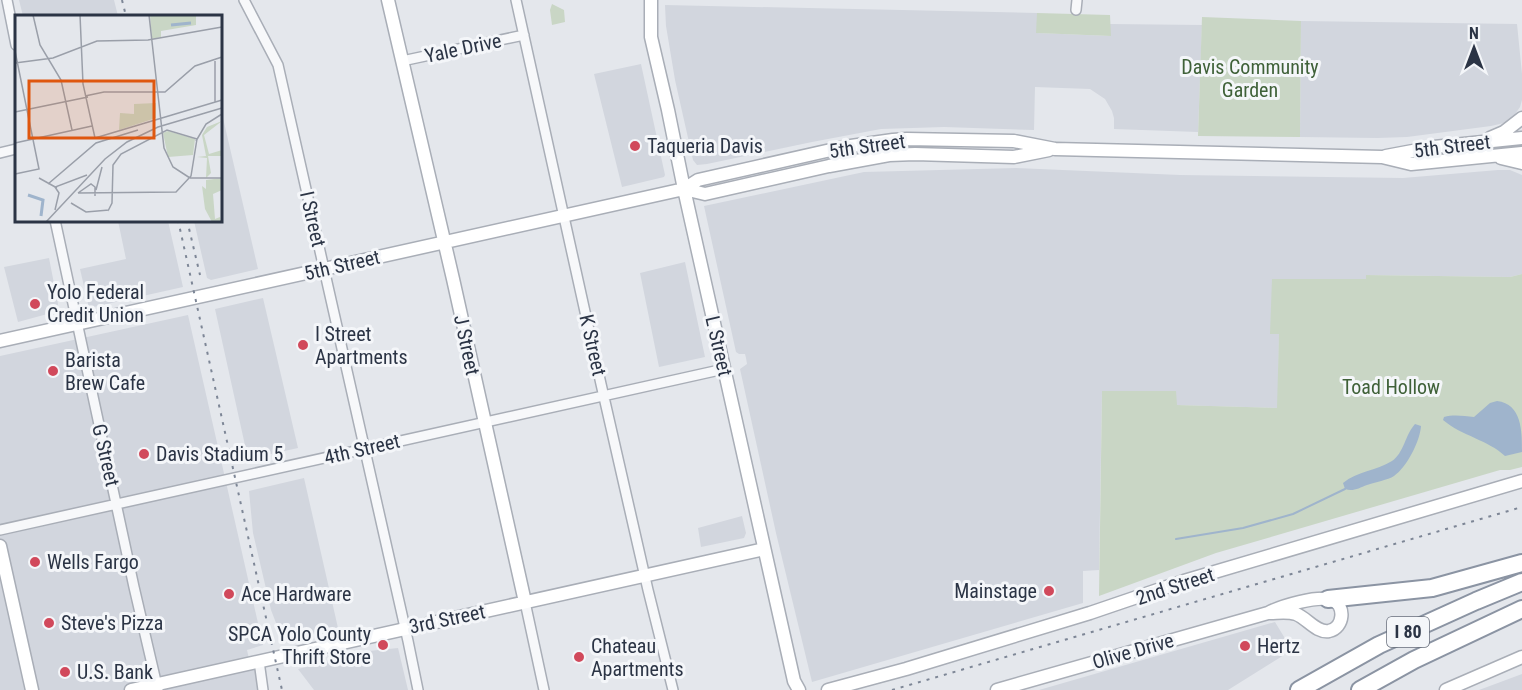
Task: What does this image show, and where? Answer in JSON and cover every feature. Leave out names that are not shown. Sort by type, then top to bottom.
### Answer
[{"type":"highway","points":[[1328,599],[1432,588],[1522,563]]},
{"type":"highway","name":"I 80","points":[[1299,690],[1379,645],[1522,582]]},
{"type":"highway","name":"I 80","points":[[1360,690],[1414,660],[1522,609]]},
{"type":"street","points":[[7,0],[15,40]]},
{"type":"street","name":"I Street","points":[[244,0],[278,65],[418,690]]},
{"type":"street","name":"J Street","points":[[388,0],[544,690]]},
{"type":"street","name":"K Street","points":[[516,0],[604,395],[673,690]]},
{"type":"street","name":"L Street","points":[[651,0],[651,37],[764,549],[794,681],[799,690]]},
{"type":"street","name":"Yale Drive","points":[[402,61],[524,35]]},
{"type":"street","points":[[1479,143],[1504,132],[1522,118]]},
{"type":"street","name":"5th Street","points":[[1382,157],[1434,147],[1522,138]]},
{"type":"street","points":[[0,153],[15,149]]},
{"type":"street","name":"5th Street","points":[[0,341],[684,189],[705,194],[889,155],[1014,157],[1055,149],[1382,157],[1411,164],[1522,153]]},
{"type":"street","points":[[1488,156],[1522,163]]},
{"type":"street","name":"G Street","points":[[55,222],[157,687]]},
{"type":"street","name":"4th Street","points":[[0,530],[724,369]]},
{"type":"street","name":"2nd Street","points":[[828,690],[1090,614],[1185,581],[1522,481]]},
{"type":"street","points":[[0,546],[32,690]]},
{"type":"street","name":"3rd Street","points":[[131,690],[157,687],[259,661],[764,549]]},
{"type":"street","name":"Olive Drive","points":[[997,690],[1268,613],[1279,607],[1328,599],[1336,602],[1342,613],[1339,625],[1330,630],[1320,630],[1297,614],[1268,613]]},
{"type":"street","points":[[1446,690],[1522,657]]},
{"type":"street","points":[[259,661],[263,690]]},
{"type":"shaded area","points":[[19,0],[114,0],[118,15],[23,15]]},
{"type":"shaded area","points":[[665,5],[1037,13],[1037,33],[1110,36],[1110,24],[1202,25],[1198,132],[1114,129],[1112,111],[1105,99],[1090,89],[1035,87],[1034,130],[944,127],[881,129],[697,165],[693,160],[675,80]]},
{"type":"shaded area","points":[[1301,21],[1517,24],[1522,74],[1520,107],[1513,117],[1504,123],[1491,126],[1407,137],[1300,137]]},
{"type":"shaded area","points":[[641,64],[665,175],[622,187],[594,74]]},
{"type":"shaded area","points":[[222,118],[258,269],[211,280],[207,278],[194,222],[222,222]]},
{"type":"shaded area","points":[[1016,168],[1180,175],[1403,178],[1510,170],[1522,175],[1522,274],[1510,277],[1367,275],[1367,279],[1270,334],[1279,334],[1278,408],[1176,405],[1176,392],[1102,391],[1099,570],[1083,571],[1083,603],[812,682],[740,369],[747,364],[746,358],[745,354],[736,352],[704,206],[864,172]]},
{"type":"shaded area","points":[[118,222],[168,222],[183,287],[89,308],[80,269],[126,259]]},
{"type":"shaded area","points":[[49,258],[57,309],[51,313],[18,322],[4,267]]},
{"type":"shaded area","points":[[685,262],[705,357],[659,367],[640,273]]},
{"type":"shaded area","points":[[263,298],[298,448],[248,459],[215,309]]},
{"type":"shaded area","points":[[188,315],[263,645],[247,650],[250,663],[259,661],[264,690],[0,690],[0,356]]},
{"type":"shaded area","points":[[304,478],[338,628],[283,641],[271,610],[253,533],[249,491]]},
{"type":"shaded area","points":[[742,516],[746,533],[744,538],[701,547],[698,528]]},
{"type":"shaded area","points":[[1275,622],[1292,650],[1228,690],[1039,690]]},
{"type":"shaded area","points":[[398,648],[408,690],[314,690],[298,669],[369,651]]},
{"type":"shaded area","points":[[1522,674],[1522,690],[1479,690]]},
{"type":"green space","points":[[552,4],[564,10],[565,22],[552,25],[550,10]]},
{"type":"green space","points":[[1037,13],[1110,15],[1111,36],[1036,33]]},
{"type":"green space","name":"Davis Community Garden","points":[[1202,17],[1301,21],[1300,137],[1198,136]]},
{"type":"green space","name":"Toad Hollow","points":[[1522,274],[1522,467],[1500,470],[1216,553],[1099,596],[1102,391],[1176,391],[1177,405],[1277,408],[1279,334],[1270,334],[1272,279],[1366,279],[1366,275],[1510,277]]},
{"type":"water","points":[[1497,401],[1505,403],[1516,413],[1521,427],[1522,452],[1505,456],[1443,420],[1444,417],[1452,416],[1474,417],[1490,403]]},
{"type":"water","points":[[1415,424],[1421,426],[1418,439],[1408,460],[1399,472],[1388,479],[1356,489],[1345,489],[1343,483],[1348,479],[1396,458]]},
{"type":"waterway","points":[[1176,539],[1243,528],[1293,514],[1345,489]]},
{"type":"railway","points":[[122,0],[126,15]]},
{"type":"railway","points":[[178,222],[282,690]]},
{"type":"railway","points":[[187,222],[200,275]]},
{"type":"railway","points":[[892,690],[1522,507]]},
{"type":"place","name":"Taqueria Davis","points":[[635,146]]},
{"type":"place","name":"Yolo Federal Credit Union","points":[[35,304]]},
{"type":"place","name":"I Street Apartments","points":[[303,345]]},
{"type":"place","name":"Barista Brew Cafe","points":[[53,371]]},
{"type":"place","name":"Davis Stadium 5","points":[[144,454]]},
{"type":"place","name":"Wells Fargo","points":[[35,562]]},
{"type":"place","name":"Mainstage","points":[[1049,591]]},
{"type":"place","name":"Ace Hardware","points":[[229,594]]},
{"type":"place","name":"Steve's Pizza","points":[[49,623]]},
{"type":"place","name":"SPCA Yolo County Thrift Store","points":[[383,645]]},
{"type":"place","name":"Hertz","points":[[1245,646]]},
{"type":"place","name":"Chateau Apartments","points":[[579,657]]},
{"type":"place","name":"U.S. Bank","points":[[65,672]]}]
